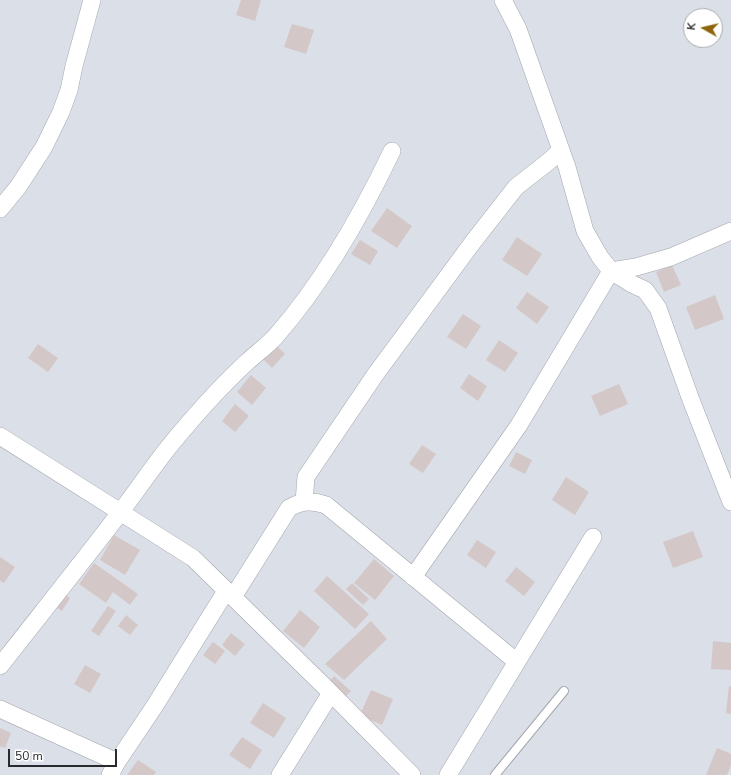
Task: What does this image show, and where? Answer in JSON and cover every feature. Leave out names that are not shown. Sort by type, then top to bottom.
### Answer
[{"type":"street","points":[[0,209],[18,187],[44,147],[61,112],[69,90],[92,0]]},
{"type":"street","points":[[503,0],[518,29],[561,150],[585,231],[600,257],[611,271],[644,290],[658,308],[691,400],[731,502]]},
{"type":"street","points":[[0,666],[121,513],[172,443],[221,388],[275,337],[298,308],[321,277],[344,241],[376,183],[392,150]]},
{"type":"street","points":[[304,502],[306,477],[380,368],[473,242],[516,187],[561,150]]},
{"type":"street","points":[[611,271],[636,267],[671,257],[731,231]]},
{"type":"street","points":[[413,577],[519,425],[611,271]]},
{"type":"street","points":[[0,436],[193,558],[331,693],[412,775]]},
{"type":"street","points":[[0,708],[114,768],[289,508],[304,502],[319,502],[326,505],[517,662]]},
{"type":"street","points":[[448,775],[593,537]]},
{"type":"street","points":[[280,775],[331,693]]},
{"type":"lane","points":[[495,775],[564,691]]},
{"type":"building","points":[[241,0],[261,0],[255,21],[236,15]]},
{"type":"building","points":[[292,24],[314,30],[306,54],[284,47]]},
{"type":"building","points":[[387,208],[412,226],[397,248],[371,231]]},
{"type":"building","points":[[517,237],[542,254],[527,276],[502,260]]},
{"type":"building","points":[[360,240],[378,251],[370,265],[351,254]]},
{"type":"building","points":[[672,265],[681,285],[664,292],[656,272]]},
{"type":"building","points":[[527,292],[549,307],[537,324],[516,308]]},
{"type":"building","points":[[715,295],[724,319],[695,330],[686,307]]},
{"type":"building","points":[[463,314],[481,326],[466,349],[447,337]]},
{"type":"building","points":[[499,340],[518,353],[505,372],[486,360]]},
{"type":"building","points":[[274,343],[285,354],[272,368],[261,357]]},
{"type":"building","points":[[38,344],[58,358],[48,372],[28,358]]},
{"type":"building","points":[[469,374],[487,386],[478,401],[460,388]]},
{"type":"building","points":[[251,375],[266,388],[252,405],[237,392]]},
{"type":"building","points":[[619,384],[628,404],[600,416],[591,396]]},
{"type":"building","points":[[235,404],[249,416],[235,432],[222,421]]},
{"type":"building","points":[[422,445],[436,454],[423,473],[409,464]]},
{"type":"building","points":[[516,452],[532,460],[525,474],[509,466]]},
{"type":"building","points":[[566,477],[589,492],[575,515],[552,500]]},
{"type":"building","points":[[693,531],[703,557],[673,568],[663,542]]},
{"type":"building","points":[[114,535],[140,550],[125,575],[100,560]]},
{"type":"building","points":[[477,540],[496,552],[486,568],[467,555]]},
{"type":"building","points":[[0,557],[15,567],[4,583],[0,581]]},
{"type":"building","points":[[374,559],[394,576],[375,600],[354,583]]},
{"type":"building","points":[[94,563],[138,594],[130,605],[113,592],[106,603],[79,584]]},
{"type":"building","points":[[516,567],[535,582],[524,596],[505,581]]},
{"type":"building","points":[[327,576],[369,614],[355,629],[314,591]]},
{"type":"building","points":[[352,583],[369,599],[363,605],[346,589]]},
{"type":"building","points":[[61,592],[70,598],[62,611],[53,605]]},
{"type":"building","points":[[108,606],[116,611],[99,636],[91,631]]},
{"type":"building","points":[[300,610],[320,627],[304,648],[283,631]]},
{"type":"building","points":[[126,615],[138,625],[130,635],[118,626]]},
{"type":"building","points":[[371,621],[387,639],[344,680],[325,664]]},
{"type":"building","points":[[231,633],[245,644],[235,656],[222,645]]},
{"type":"building","points":[[713,641],[731,643],[731,670],[711,669]]},
{"type":"building","points":[[213,642],[225,651],[215,664],[203,655]]},
{"type":"building","points":[[85,665],[101,674],[90,693],[74,684]]},
{"type":"building","points":[[334,676],[351,691],[343,699],[327,684]]},
{"type":"building","points":[[729,686],[731,686],[731,714],[726,713]]},
{"type":"building","points":[[371,690],[393,699],[382,725],[360,715]]},
{"type":"building","points":[[263,703],[286,718],[274,738],[250,723]]},
{"type":"building","points":[[0,728],[11,733],[5,748],[1,746],[0,749]]},
{"type":"building","points":[[242,737],[262,750],[250,769],[229,755]]},
{"type":"building","points":[[717,748],[731,754],[731,765],[727,775],[706,775]]},
{"type":"building","points":[[138,760],[156,772],[154,775],[127,775]]}]
